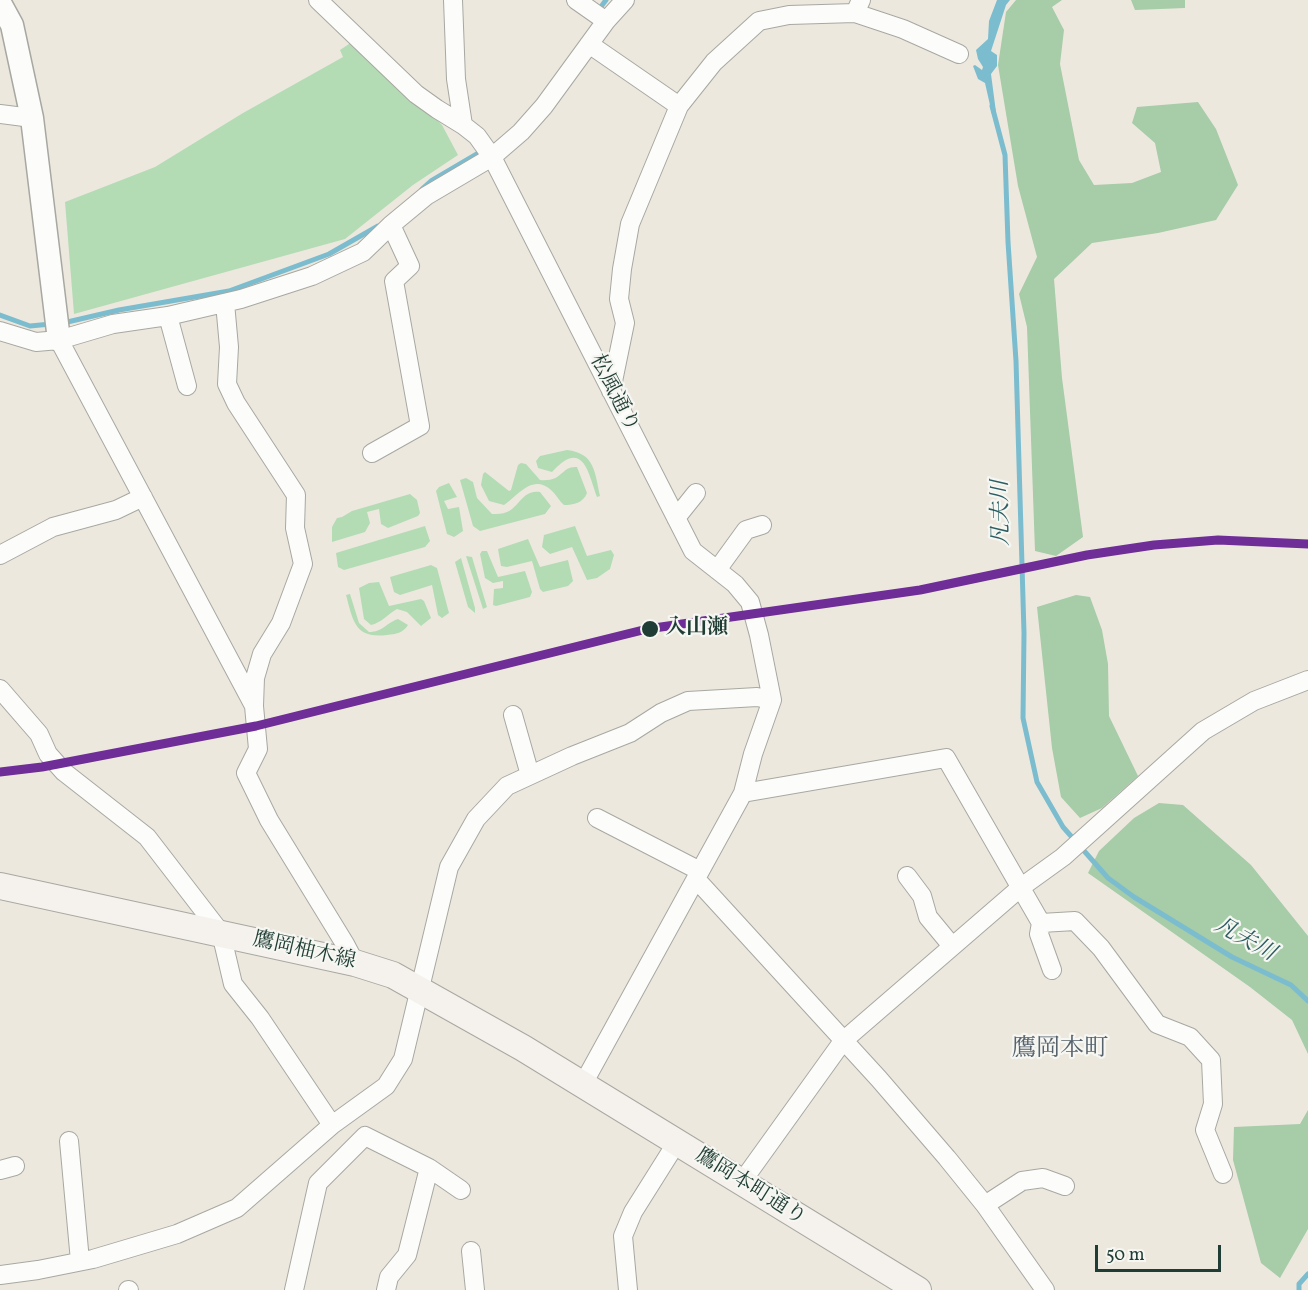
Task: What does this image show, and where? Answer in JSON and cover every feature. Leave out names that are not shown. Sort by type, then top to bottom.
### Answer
[{"type":"main road","name":"鷹岡柚木線","points":[[0,886],[355,963],[393,975],[583,1084]]},
{"type":"main road","name":"鷹岡本町通り","points":[[583,1084],[918,1290]]},
{"type":"street","points":[[318,0],[417,94],[436,110],[470,131]]},
{"type":"street","name":"松風通り","points":[[453,0],[456,79],[470,131],[491,156],[693,551],[735,584],[750,602],[772,700]]},
{"type":"street","points":[[576,0],[606,21]]},
{"type":"street","points":[[0,332],[36,342],[58,329],[113,324],[225,303],[312,276],[363,252],[426,196],[491,156],[521,132],[544,106],[606,21],[625,0]]},
{"type":"street","points":[[0,3],[12,25],[32,118],[58,329],[143,497],[254,706]]},
{"type":"street","points":[[611,391],[625,323],[619,299],[630,224],[679,106],[714,62],[759,21],[858,6],[959,54]]},
{"type":"street","points":[[589,44],[679,106]]},
{"type":"street","points":[[0,114],[32,118]]},
{"type":"street","points":[[372,453],[420,426],[394,281],[410,266],[391,225]]},
{"type":"street","points":[[225,303],[229,347],[227,384],[236,403],[297,495],[295,528],[303,564],[281,622],[262,654],[255,678],[254,706],[258,749],[246,773],[269,820],[355,963]]},
{"type":"street","points":[[168,315],[187,386]]},
{"type":"street","points":[[676,518],[696,493]]},
{"type":"street","points":[[0,555],[53,527],[116,510],[143,497]]},
{"type":"street","points":[[717,570],[746,531],[762,525]]},
{"type":"street","points":[[741,1183],[843,1041],[1020,888],[1063,857],[1203,731],[1254,701],[1308,680]]},
{"type":"street","points":[[0,689],[39,734],[48,754],[64,772],[147,837],[221,933],[233,984],[260,1018],[332,1125]]},
{"type":"street","points":[[0,1275],[80,1261],[177,1234],[237,1208],[332,1125],[386,1086],[403,1059],[449,867],[476,819],[507,786],[630,732],[661,713],[688,701],[757,697],[772,700],[753,754],[743,792],[583,1084]]},
{"type":"street","points":[[513,715],[530,776]]},
{"type":"street","points":[[743,792],[946,758],[1041,923],[1039,934],[1052,970]]},
{"type":"street","points":[[597,818],[698,875],[879,1079],[985,1204],[1045,1290]]},
{"type":"street","points":[[907,876],[922,896],[928,916],[952,946]]},
{"type":"street","points":[[1041,923],[1075,921],[1101,948],[1157,1024],[1190,1037],[1211,1060],[1214,1104],[1205,1130],[1223,1174]]},
{"type":"street","points":[[294,1290],[318,1184],[365,1136],[429,1168],[461,1191]]},
{"type":"street","points":[[69,1141],[80,1261]]},
{"type":"street","points":[[628,1290],[623,1236],[633,1212],[677,1142]]},
{"type":"street","points":[[386,1290],[389,1277],[407,1255],[429,1168]]},
{"type":"street","points":[[985,1204],[1022,1181],[1043,1178],[1065,1186]]},
{"type":"street","points":[[471,1251],[475,1290]]},
{"type":"green space","points":[[1016,0],[1062,0],[1052,7],[1064,30],[1060,64],[1079,160],[1094,185],[1132,183],[1161,172],[1155,143],[1132,123],[1137,107],[1198,102],[1216,129],[1238,185],[1216,220],[1158,233],[1092,243],[1054,279],[1062,378],[1083,537],[1056,556],[1035,551],[1027,327],[1019,294],[1037,257],[1018,186],[998,65],[1006,12]]},
{"type":"green space","points":[[1131,0],[1185,0],[1185,8],[1135,10]]},
{"type":"green space","points":[[355,40],[442,125],[458,155],[413,185],[345,239],[74,314],[65,202],[155,167],[243,113],[343,57],[340,50]]},
{"type":"green space","points":[[567,450],[583,455],[588,460],[595,472],[600,496],[597,497],[587,469],[577,458],[562,462],[552,472],[538,468],[536,461],[540,456]]},
{"type":"green space","points":[[526,464],[540,480],[554,479],[567,469],[577,467],[587,493],[578,503],[564,505],[551,490],[538,484],[526,488],[504,505],[489,501],[481,485],[483,474],[485,472],[509,491],[518,465]]},
{"type":"green space","points":[[466,478],[473,482],[477,498],[492,514],[507,512],[526,495],[534,492],[540,492],[551,506],[545,514],[480,531],[473,526],[460,480]]},
{"type":"green space","points":[[449,483],[457,497],[444,501],[448,509],[459,507],[463,531],[454,537],[447,534],[436,491],[439,487]]},
{"type":"green space","points":[[410,494],[417,500],[420,513],[418,516],[388,528],[381,524],[379,509],[367,512],[370,523],[365,532],[332,542],[332,527],[337,518],[352,511]]},
{"type":"green space","points":[[425,526],[430,541],[425,547],[344,570],[338,567],[336,553]]},
{"type":"green space","points":[[575,526],[587,556],[611,550],[614,555],[610,569],[597,578],[587,580],[572,547],[550,554],[542,547],[544,535]]},
{"type":"green space","points":[[528,539],[540,567],[568,560],[573,581],[568,586],[543,592],[540,589],[532,561],[507,567],[501,566],[498,549]]},
{"type":"green space","points":[[482,551],[487,551],[498,577],[525,571],[532,592],[530,597],[493,605],[494,589],[503,588],[503,581],[493,583],[485,578],[480,554]]},
{"type":"green space","points":[[466,556],[472,557],[487,607],[483,609]]},
{"type":"green space","points":[[461,558],[475,613],[468,607],[455,562]]},
{"type":"green space","points":[[431,565],[437,568],[449,613],[442,618],[438,615],[432,585],[400,595],[394,592],[390,577]]},
{"type":"green space","points":[[379,582],[389,606],[421,599],[431,618],[421,626],[407,612],[397,609],[371,625],[364,619],[359,588],[369,583]]},
{"type":"green space","points":[[350,594],[359,623],[369,632],[378,631],[398,619],[408,625],[402,631],[390,635],[368,634],[362,631],[351,613],[346,595]]},
{"type":"green space","points":[[1076,595],[1090,597],[1102,630],[1108,664],[1109,716],[1138,776],[1102,808],[1080,818],[1061,797],[1052,748],[1037,607]]},
{"type":"green space","points":[[1159,803],[1183,805],[1251,865],[1308,936],[1308,1054],[1292,1020],[1250,987],[1088,873],[1099,851],[1134,818]]},
{"type":"green space","points":[[1308,1110],[1308,1229],[1280,1278],[1261,1263],[1233,1160],[1234,1127],[1300,1124]]},
{"type":"water","points":[[997,0],[1010,0],[1006,5],[991,51],[997,55],[997,66],[991,74],[996,112],[992,114],[985,83],[978,79],[973,66],[982,70],[983,67],[976,50],[988,39],[989,21]]},
{"type":"waterway","points":[[600,8],[606,0]]},
{"type":"waterway","name":"凡夫川","points":[[992,106],[1005,155],[1016,361],[1024,633],[1023,718],[1037,782],[1063,827],[1108,878],[1134,897],[1232,957],[1291,985],[1308,1001]]},
{"type":"waterway","points":[[422,189],[431,181],[482,151]]},
{"type":"waterway","points":[[63,323],[119,310],[229,291],[329,254],[378,226]]},
{"type":"waterway","points":[[0,315],[30,326],[51,324]]},
{"type":"waterway","name":"凡夫川","points":[[1299,1290],[1299,1284],[1308,1274]]},
{"type":"transit line","points":[[0,772],[42,767],[256,726],[647,629],[920,590],[1087,555],[1154,545],[1218,540],[1308,544]]},
{"type":"place","name":"入山瀬","points":[[650,629]]},
{"type":"district","name":"鷹岡本町","points":[[1060,1051]]}]
